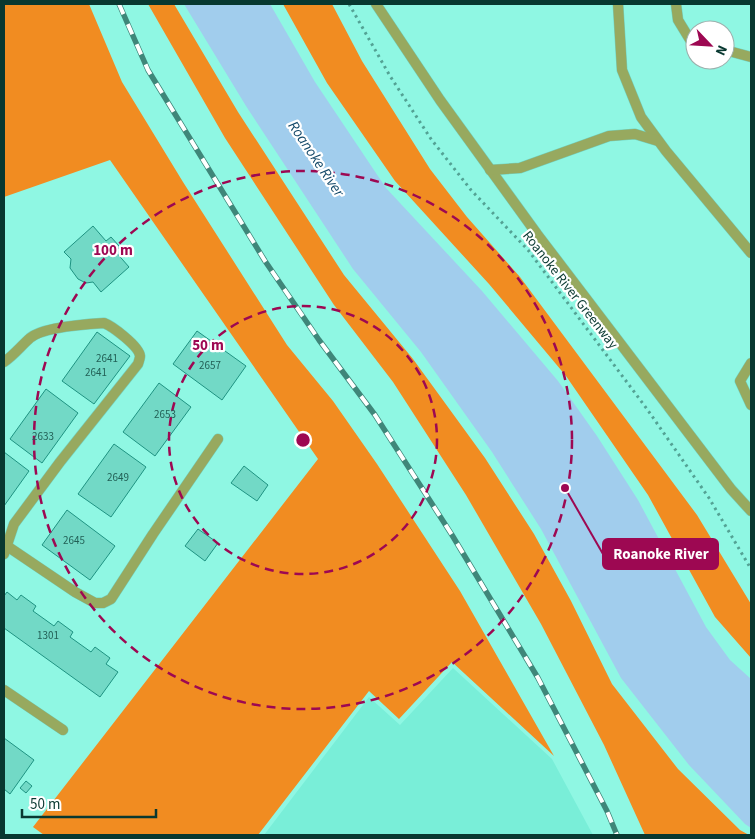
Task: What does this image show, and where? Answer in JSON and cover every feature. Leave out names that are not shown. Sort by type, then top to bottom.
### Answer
[{"type":"lane","points":[[376,4],[440,100],[537,234],[731,489],[751,511]]},
{"type":"lane","points":[[618,4],[622,70],[641,117],[751,253]]},
{"type":"lane","points":[[676,4],[678,20],[685,32]]},
{"type":"lane","points":[[735,53],[751,57]]},
{"type":"lane","points":[[490,170],[520,168],[608,136],[635,134],[658,140]]},
{"type":"lane","points":[[4,362],[14,355],[32,336],[81,324],[104,323],[111,326],[137,349],[140,355],[138,364],[60,462],[14,524],[5,548],[95,603],[104,603],[111,599],[218,439]]},
{"type":"lane","points":[[751,363],[740,382],[751,405]]},
{"type":"lane","points":[[4,690],[63,730]]},
{"type":"path","name":"Roanoke River Greenway","points":[[349,4],[390,76],[431,139],[471,190],[528,250],[647,409],[709,498],[751,569]]},
{"type":"shaded area","points":[[4,4],[89,4],[122,82],[183,182],[287,345],[333,401],[377,464],[460,591],[554,756],[452,662],[399,719],[369,691],[258,835],[44,835],[33,827],[318,459],[110,160],[4,197]]},
{"type":"shaded area","points":[[148,4],[174,4],[238,112],[344,275],[413,359],[485,458],[534,534],[571,601],[612,684],[678,769],[740,830],[749,835],[645,835],[604,745],[541,624],[466,495],[393,382],[334,305],[225,138]]},
{"type":"shaded area","points":[[283,4],[332,4],[362,61],[430,169],[467,217],[520,277],[697,515],[751,604],[751,658],[715,617],[648,495],[566,376],[489,284],[395,181],[327,83]]},
{"type":"shaded area","points":[[453,668],[552,759],[593,835],[264,835],[369,697],[400,725]]},
{"type":"water","points":[[184,4],[270,4],[315,82],[386,188],[482,291],[558,381],[597,436],[638,500],[706,627],[730,660],[751,679],[751,828],[689,765],[621,678],[541,529],[492,452],[421,352],[353,269],[246,106]]},
{"type":"building","points":[[93,226],[106,241],[111,237],[120,247],[115,251],[129,267],[101,292],[93,282],[86,283],[78,279],[70,268],[71,259],[64,252]]},
{"type":"building","points":[[197,331],[246,366],[222,400],[173,364]]},
{"type":"building","points":[[97,332],[130,356],[94,404],[62,381]]},
{"type":"building","points":[[159,383],[191,407],[155,456],[123,432]]},
{"type":"building","points":[[46,389],[78,413],[42,463],[10,439]]},
{"type":"building","points":[[114,444],[146,467],[111,517],[78,494]]},
{"type":"building","points":[[4,452],[29,471],[4,506]]},
{"type":"building","points":[[244,466],[268,485],[257,501],[231,483]]},
{"type":"building","points":[[67,510],[115,546],[90,580],[42,545]]},
{"type":"building","points":[[198,529],[218,543],[205,561],[185,546]]},
{"type":"building","points":[[7,592],[17,600],[21,595],[36,606],[33,611],[54,626],[58,621],[73,632],[70,637],[91,652],[95,647],[110,658],[106,664],[118,672],[100,697],[4,628],[4,596]]},
{"type":"building","points":[[4,738],[34,760],[10,794],[4,789]]},
{"type":"building","points":[[26,781],[32,786],[26,793],[20,788]]},
{"type":"railway","points":[[119,4],[148,70],[265,261],[319,340],[375,415],[452,535],[538,678],[607,811],[617,835]]},
{"type":"place","name":"Roanoke River","points":[[565,488]]}]
